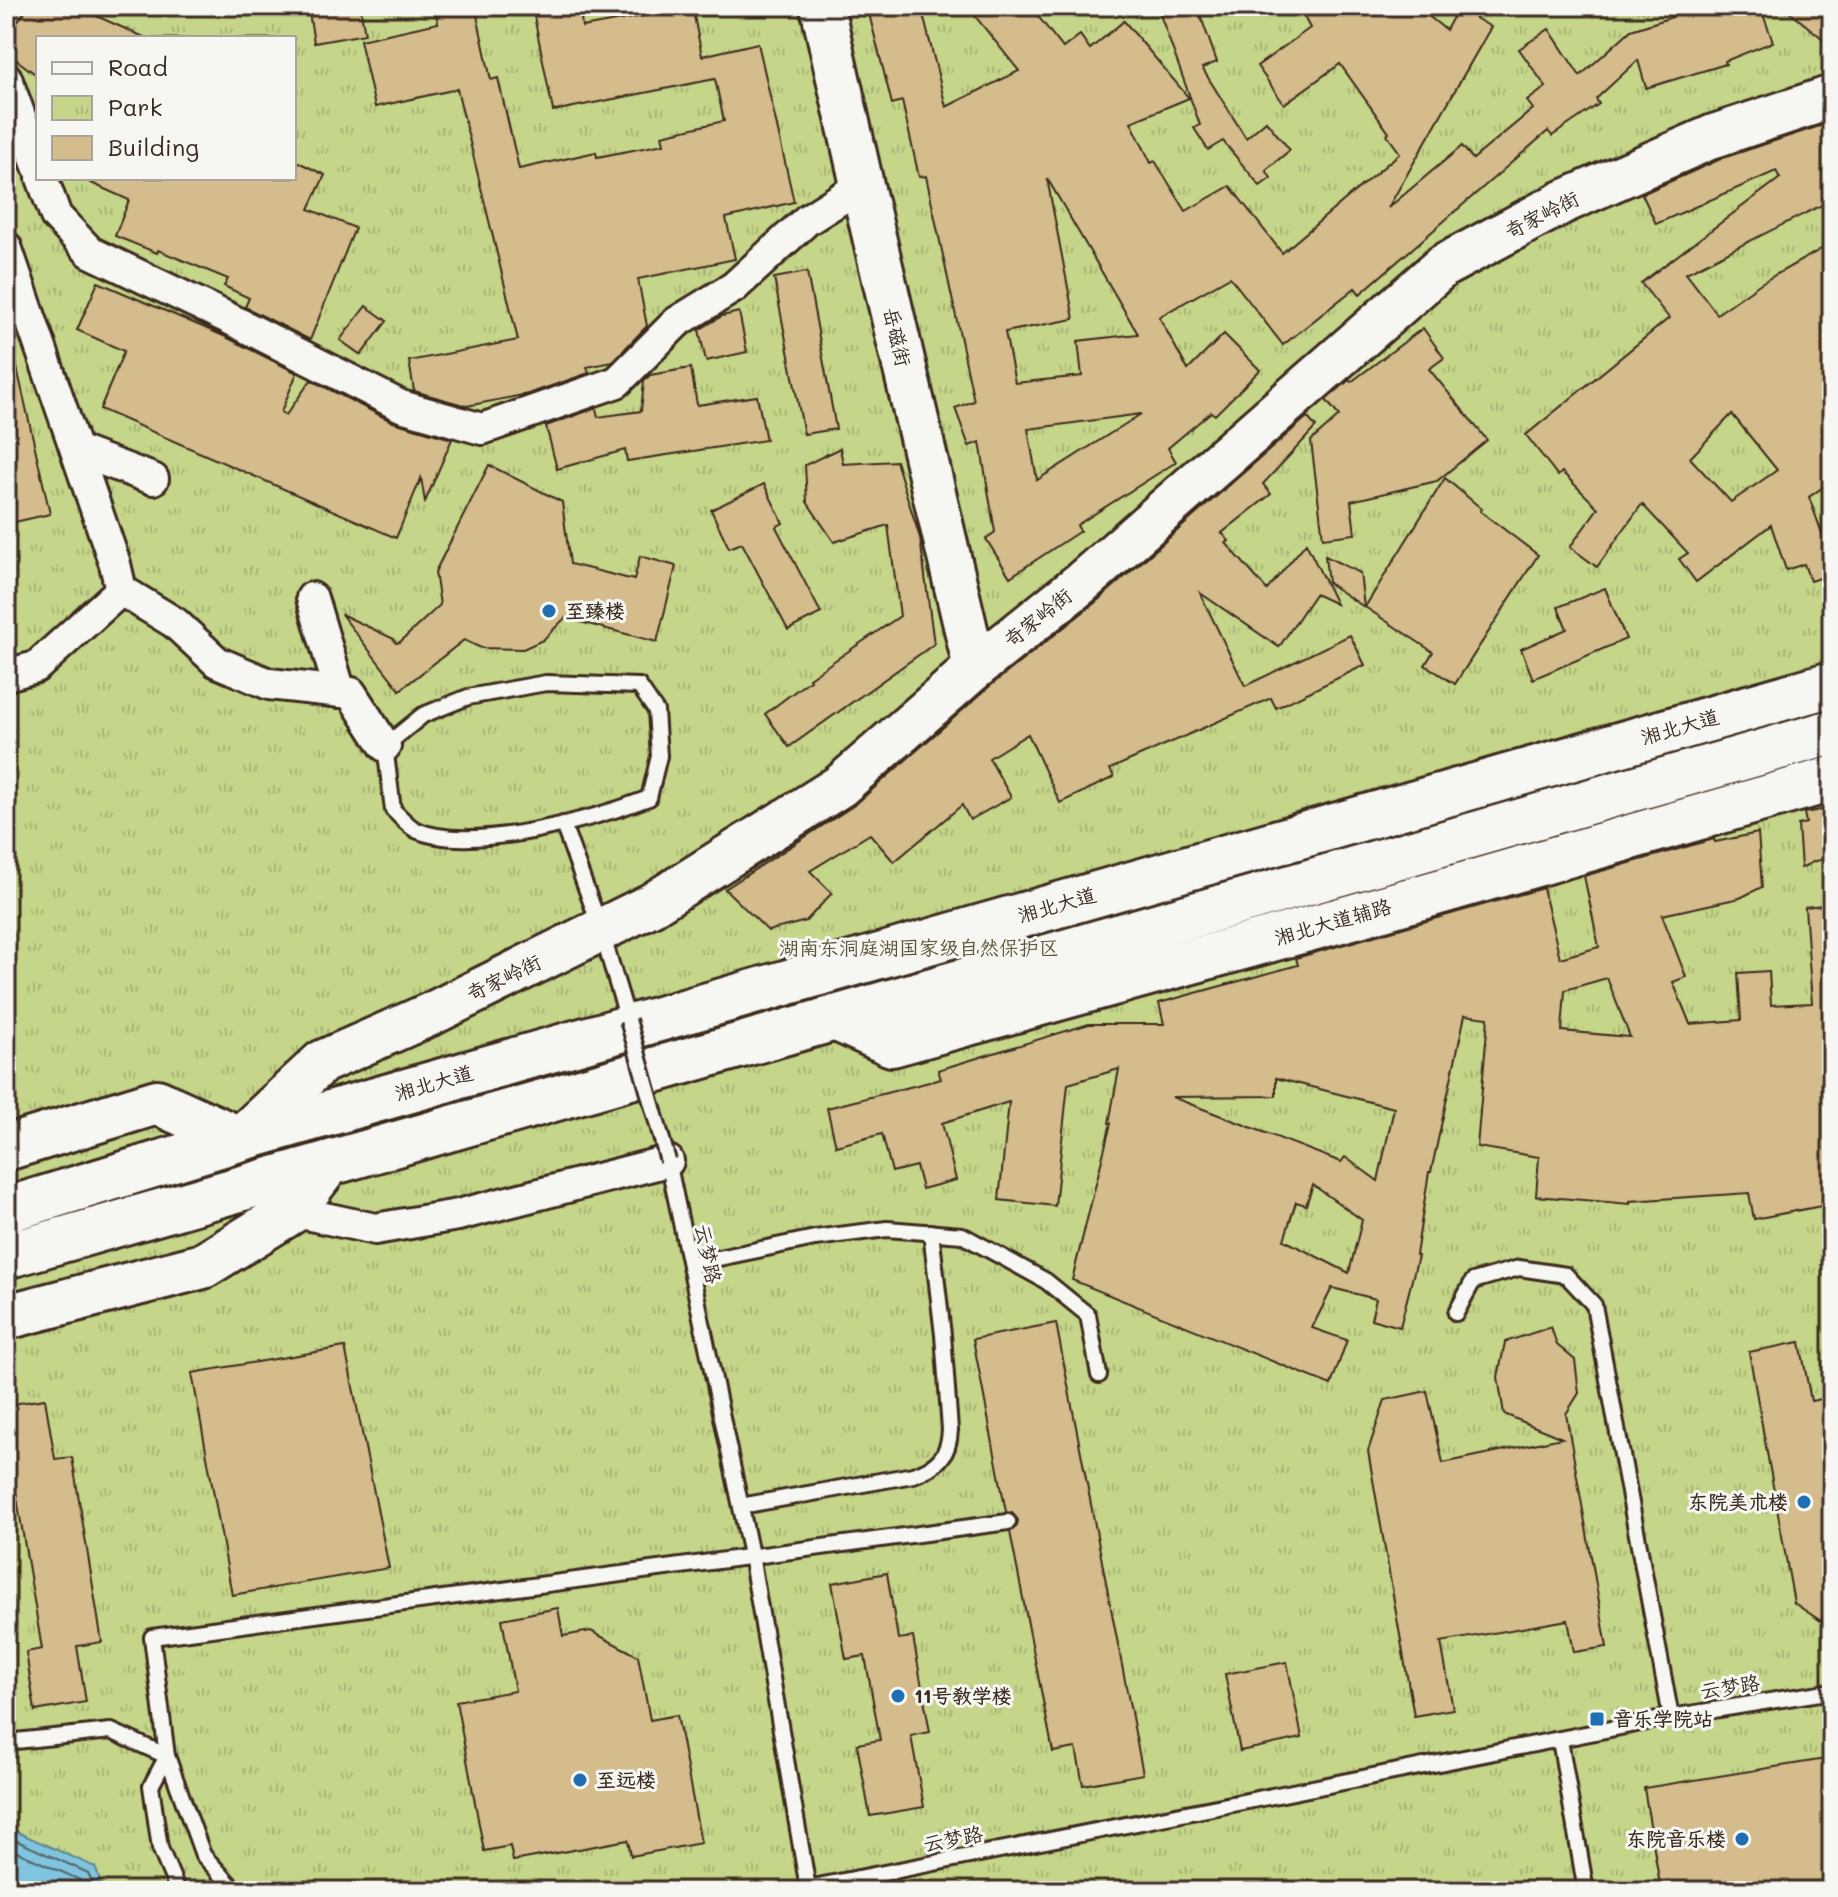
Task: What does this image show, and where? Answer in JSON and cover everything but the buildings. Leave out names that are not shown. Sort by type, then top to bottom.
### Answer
[{"type":"main road","name":"湘北大道","points":[[6,1210],[239,1139],[1832,684]]},
{"type":"main road","points":[[6,1256],[1832,732]]},
{"type":"main road","name":"湘北大道辅路","points":[[835,1018],[892,1044],[1348,918],[1832,779]]},
{"type":"main road","points":[[6,1148],[157,1102],[239,1139]]},
{"type":"main road","points":[[6,1317],[203,1266],[292,1211],[328,1164]]},
{"type":"main road","points":[[199,1201],[292,1211]]},
{"type":"street","name":"岳磁街","points":[[822,6],[975,668]]},
{"type":"street","points":[[6,78],[36,160]]},
{"type":"street","name":"奇家岭街","points":[[239,1139],[322,1062],[433,1013],[651,905],[840,786],[975,668],[1080,584],[1443,266],[1563,202],[1714,136],[1832,97]]},
{"type":"street","points":[[43,180],[56,216],[90,252],[401,406],[482,429],[617,382],[677,322],[734,287],[807,220],[862,185]]},
{"type":"street","points":[[6,247],[115,564],[121,590],[175,623],[217,662],[269,684],[351,693],[385,746]]},
{"type":"street","points":[[76,450],[153,479]]},
{"type":"street","points":[[6,675],[36,667],[121,590]]},
{"type":"street","points":[[312,598],[340,692]]},
{"type":"street","points":[[292,1211],[375,1229],[458,1215],[668,1161]]},
{"type":"lane","points":[[546,683],[639,686],[656,711],[659,756],[649,798],[563,824],[450,839],[414,829],[393,810],[385,746],[423,715],[468,697],[546,683]]},
{"type":"lane","name":"云梦路","points":[[563,824],[601,930],[668,1161],[751,1555],[808,1888],[1671,1717],[1832,1691]]},
{"type":"lane","points":[[690,1264],[815,1238],[887,1229],[962,1235],[1046,1281],[1088,1315],[1099,1375]]},
{"type":"lane","points":[[741,1506],[913,1475],[930,1469],[944,1457],[950,1442],[950,1430],[931,1232]]},
{"type":"lane","points":[[1456,1313],[1473,1281],[1519,1268],[1566,1275],[1594,1305],[1671,1717]]},
{"type":"lane","points":[[236,1891],[203,1855],[167,1756],[152,1637],[1008,1522]]},
{"type":"lane","points":[[6,1742],[111,1731],[167,1756]]},
{"type":"lane","points":[[1560,1740],[1586,1891]]},
{"type":"lane","points":[[167,1756],[151,1786],[160,1848],[178,1891]]},
{"type":"lane","points":[[791,1891],[808,1888]]},
{"type":"green space","name":"湖南东洞庭湖国家级自然保护区","points":[[6,6],[1832,6],[1832,1891],[6,1891]]},
{"type":"water","points":[[6,1827],[95,1867],[104,1891],[6,1891]]},
{"type":"place","name":"至臻楼","points":[[549,611]]},
{"type":"place","name":"东院美术楼","points":[[1804,1502]]},
{"type":"place","name":"11号教学楼","points":[[898,1696]]},
{"type":"place","name":"音乐学院站","points":[[1597,1719]]},
{"type":"place","name":"至远楼","points":[[580,1780]]},
{"type":"place","name":"东院音乐楼","points":[[1742,1839]]}]
